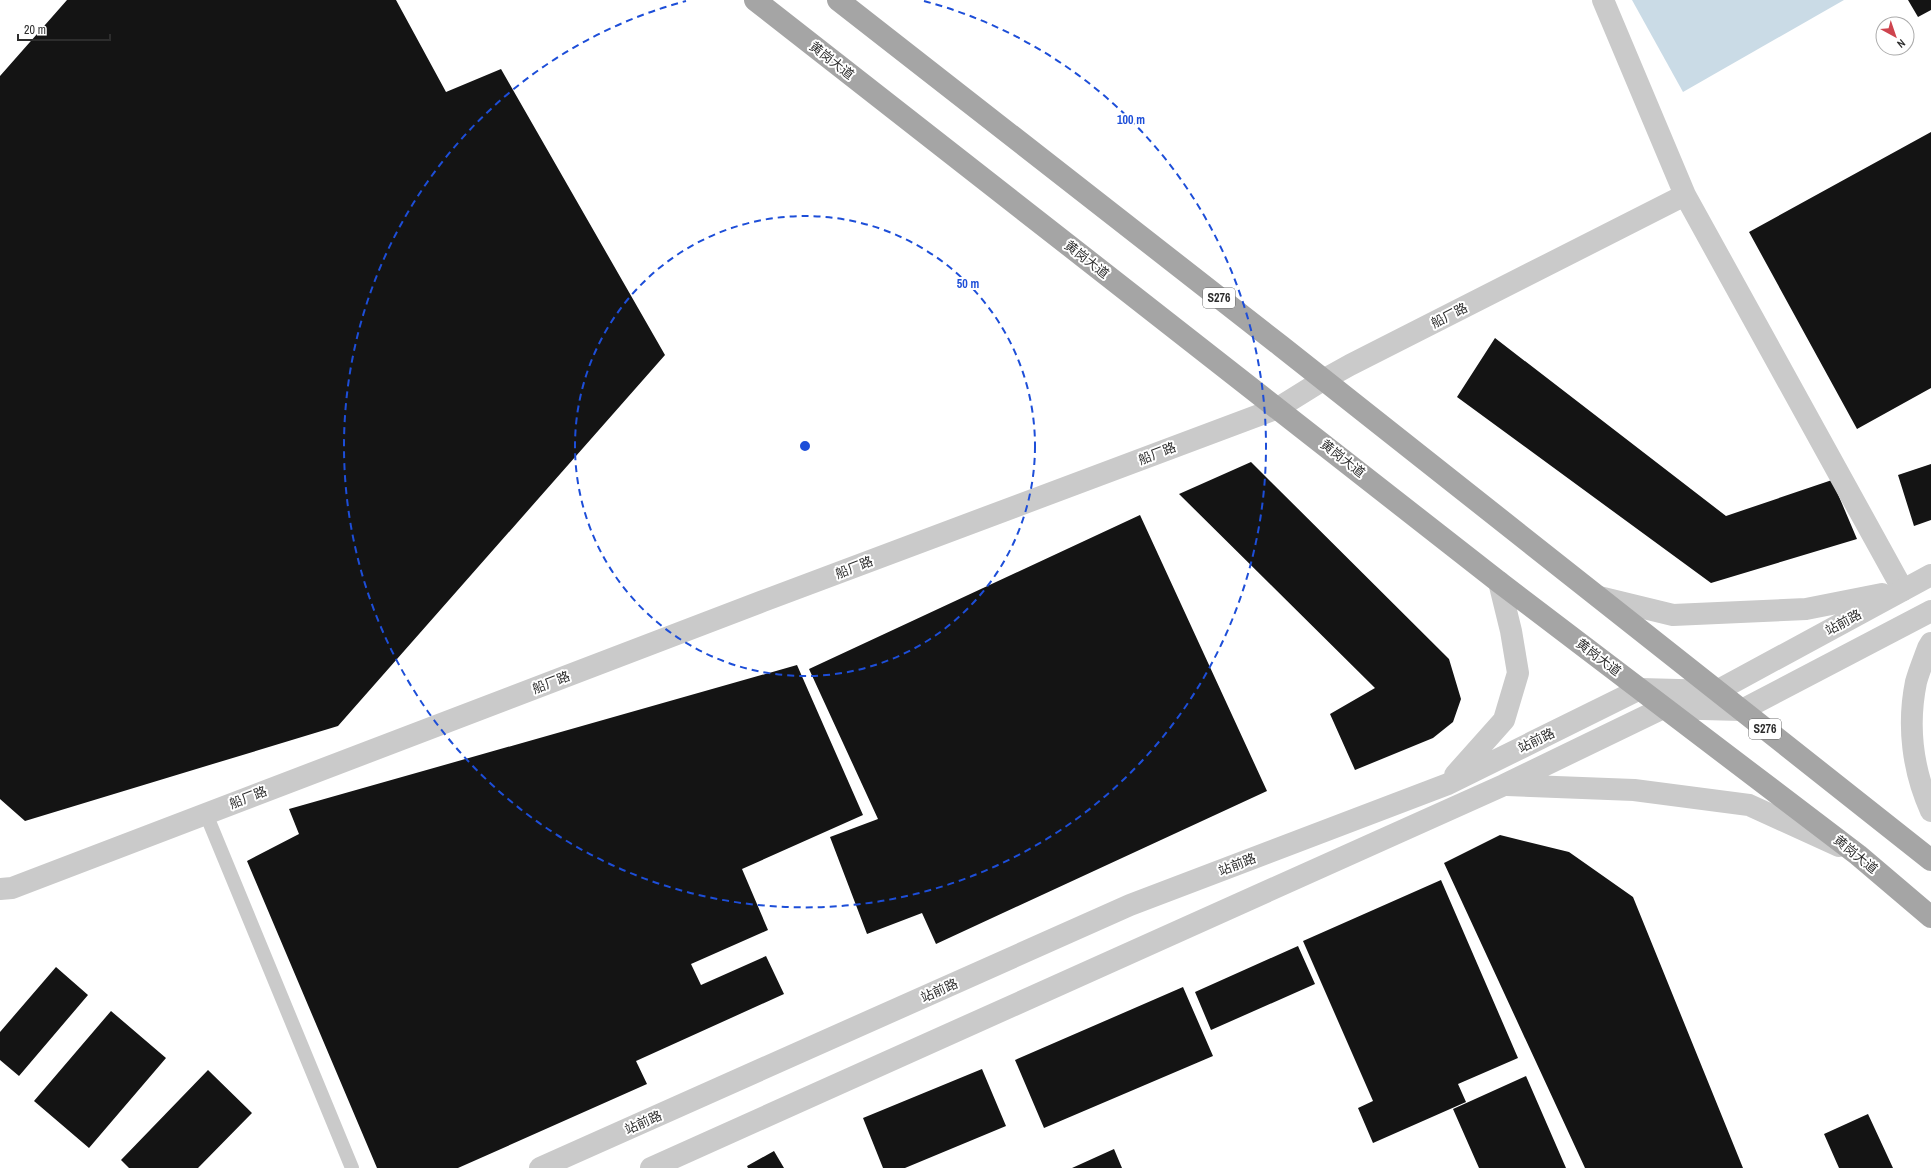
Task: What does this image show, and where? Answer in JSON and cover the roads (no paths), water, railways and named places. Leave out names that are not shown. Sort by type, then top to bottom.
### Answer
[{"type":"main road","name":"黄岗大道","points":[[755,0],[1500,582],[1663,708],[1858,855],[1931,917]]},
{"type":"main road","name":"S276","points":[[838,0],[1599,597],[1931,860]]},
{"type":"street","points":[[1599,597],[1673,615],[1806,609],[1903,590],[1685,195],[1603,0]]},
{"type":"street","name":"船厂路","points":[[0,889],[12,888],[763,601],[1278,408],[1323,380],[1685,195]]},
{"type":"street","name":"站前路","points":[[540,1168],[1130,905],[1448,784],[1640,689],[1717,691],[1931,575]]},
{"type":"street","points":[[1448,784],[1504,720],[1518,673],[1511,631],[1500,582]]},
{"type":"street","name":"站前路","points":[[651,1168],[1504,785],[1663,708],[1742,710],[1931,610]]},
{"type":"street","points":[[1931,643],[1916,682],[1912,717],[1914,760],[1931,811]]},
{"type":"street","points":[[1504,785],[1634,790],[1749,805],[1858,855]]},
{"type":"lane","points":[[206,814],[352,1168]]},
{"type":"water","points":[[1632,0],[1844,0],[1683,92]]}]
